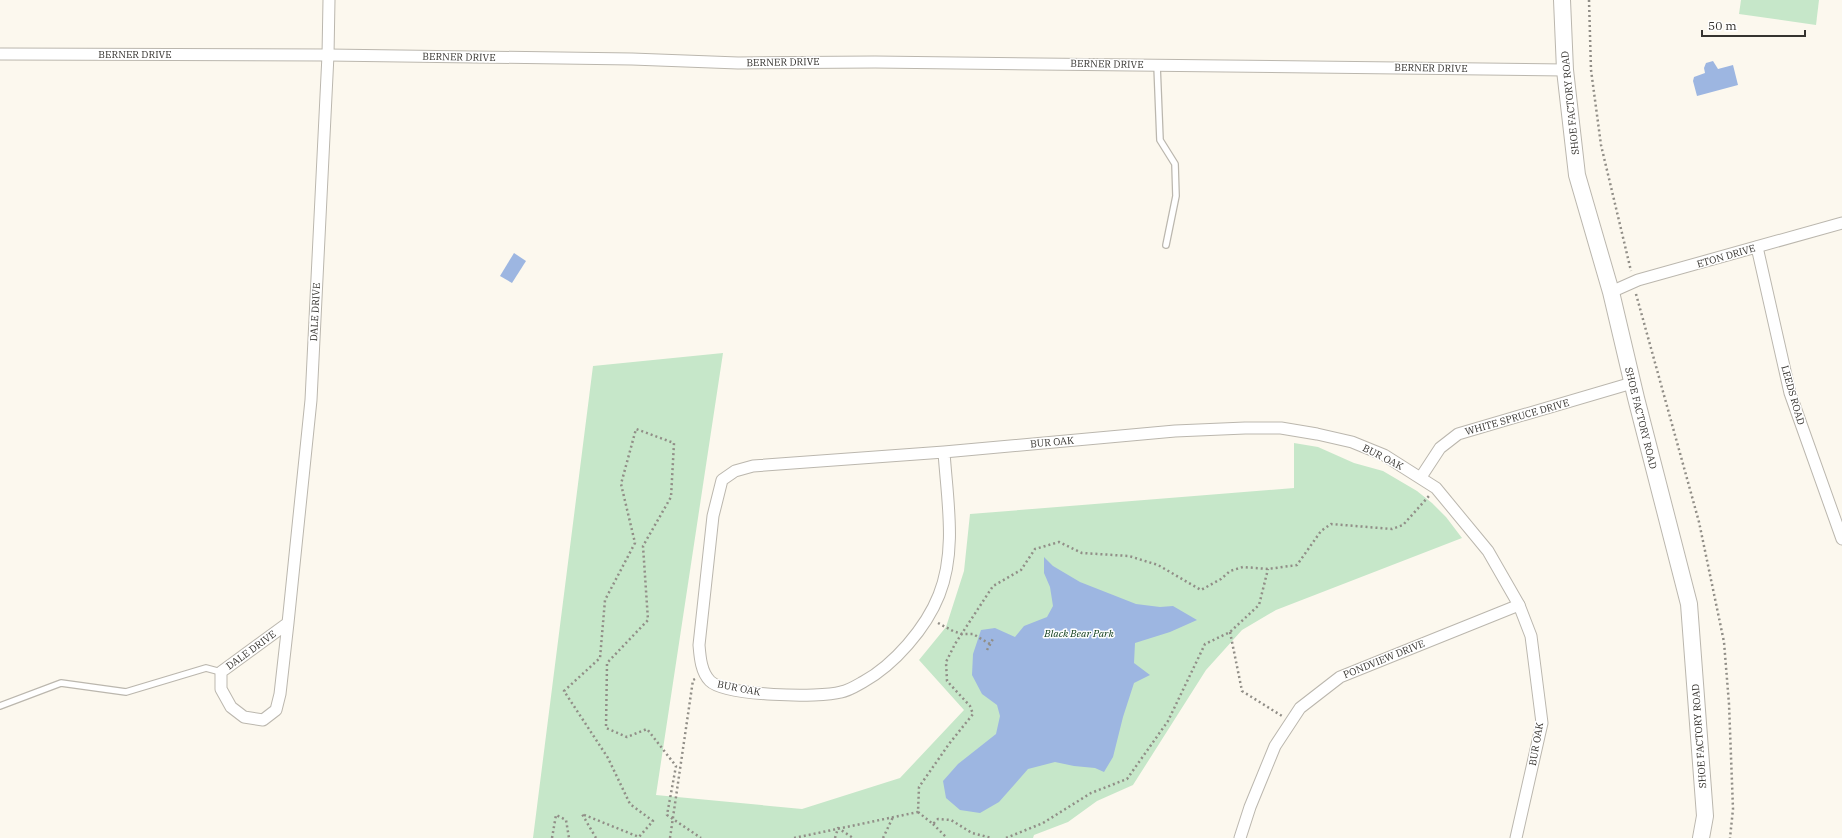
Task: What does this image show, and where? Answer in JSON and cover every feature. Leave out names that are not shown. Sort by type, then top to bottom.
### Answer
[{"type":"street","name":"DALE DRIVE","points":[[288,623],[222,672],[221,689],[231,707],[244,717],[263,720],[276,710],[280,694],[288,623],[311,400],[328,55],[329,0]]},
{"type":"street","name":"SHOE FACTORY ROAD","points":[[1562,0],[1565,70],[1578,175],[1611,292],[1632,383],[1689,604],[1705,816],[1701,838]]},
{"type":"street","name":"BERNER DRIVE","points":[[0,54],[328,55],[632,59],[738,63],[823,61],[1565,70]]},
{"type":"street","name":"ETON DRIVE","points":[[1611,292],[1634,282],[1842,223]]},
{"type":"street","name":"LEEDS ROAD","points":[[1757,247],[1790,392],[1842,539]]},
{"type":"street","name":"WHITE SPRUCE DRIVE","points":[[1421,477],[1440,448],[1458,434],[1632,383]]},
{"type":"street","name":"BUR OAK","points":[[944,452],[950,544],[945,577],[940,594],[928,618],[920,630],[885,667],[864,682],[842,692],[819,695],[741,691],[718,686],[712,683],[700,661],[699,645],[713,516],[722,480],[735,471],[754,466],[944,452],[1175,431],[1281,428],[1317,434],[1352,442],[1384,455],[1421,477],[1436,488],[1488,551],[1519,605],[1531,636],[1542,722],[1516,838]]},
{"type":"street","name":"PONDVIEW DRIVE","points":[[1240,838],[1250,807],[1275,746],[1300,708],[1340,677],[1519,605]]},
{"type":"lane","points":[[1157,65],[1160,140],[1175,164],[1176,196],[1166,245]]},
{"type":"lane","points":[[0,706],[61,683],[126,692],[206,668],[222,672]]},
{"type":"path","points":[[1588,0],[1591,70],[1601,145],[1634,282],[1698,522],[1724,642],[1729,704],[1733,809],[1730,838]]},
{"type":"path","points":[[596,838],[582,814],[639,837],[653,821],[630,804],[608,758],[564,691],[600,658],[605,600],[635,543],[621,484],[636,429],[674,443],[671,497],[643,546],[648,620],[607,663],[606,728],[627,737],[647,729],[676,766],[667,815],[701,838]]},
{"type":"path","points":[[918,812],[919,787],[973,714],[970,706],[947,681],[946,662],[993,586],[1020,570],[1036,549],[1058,542],[1082,553],[1129,556],[1158,565],[1201,590],[1221,579],[1230,572],[1243,568],[1268,569],[1297,565],[1321,531],[1331,524],[1392,529],[1403,525],[1436,488]]},
{"type":"path","points":[[1006,838],[1043,823],[1091,793],[1127,779],[1168,721],[1205,644],[1230,632],[1259,605],[1268,569]]},
{"type":"path","points":[[928,618],[953,631],[962,634],[973,634],[990,644]]},
{"type":"path","points":[[1230,632],[1242,691],[1291,722]]},
{"type":"path","points":[[987,650],[994,637]]},
{"type":"path","points":[[670,838],[693,680],[705,672]]},
{"type":"path","points":[[794,838],[918,812],[947,838]]},
{"type":"path","points":[[552,838],[556,815],[566,820],[570,838]]},
{"type":"path","points":[[883,838],[893,817]]},
{"type":"path","points":[[933,824],[938,819],[951,820],[972,833],[992,838]]},
{"type":"path","points":[[835,838],[838,828]]},
{"type":"path","points":[[838,828],[853,838]]},
{"type":"green space","points":[[1741,0],[1819,0],[1816,25],[1739,14]]},
{"type":"green space","name":"Black Bear Park","points":[[723,353],[656,795],[802,809],[900,778],[964,710],[919,660],[946,627],[964,571],[970,514],[1294,488],[1294,443],[1318,447],[1354,463],[1383,471],[1417,491],[1432,503],[1446,517],[1462,538],[1276,610],[1242,630],[1206,670],[1133,785],[1097,801],[1068,822],[1034,835],[1033,838],[533,838],[593,366]]},
{"type":"water","points":[[1713,61],[1718,69],[1733,65],[1738,85],[1697,96],[1693,81],[1694,77],[1705,73],[1704,68],[1706,63]]},
{"type":"water","points":[[514,253],[526,261],[512,283],[500,276]]},
{"type":"water","points":[[1044,557],[1053,566],[1080,582],[1136,604],[1160,607],[1173,606],[1197,620],[1170,632],[1135,643],[1134,663],[1150,675],[1134,683],[1123,717],[1113,757],[1104,772],[1095,768],[1055,762],[1028,769],[999,802],[980,813],[960,810],[946,798],[943,781],[958,764],[996,734],[1000,716],[997,705],[982,694],[972,675],[973,654],[981,630],[995,628],[1015,637],[1024,626],[1047,617],[1053,606],[1050,587],[1044,573]]}]
